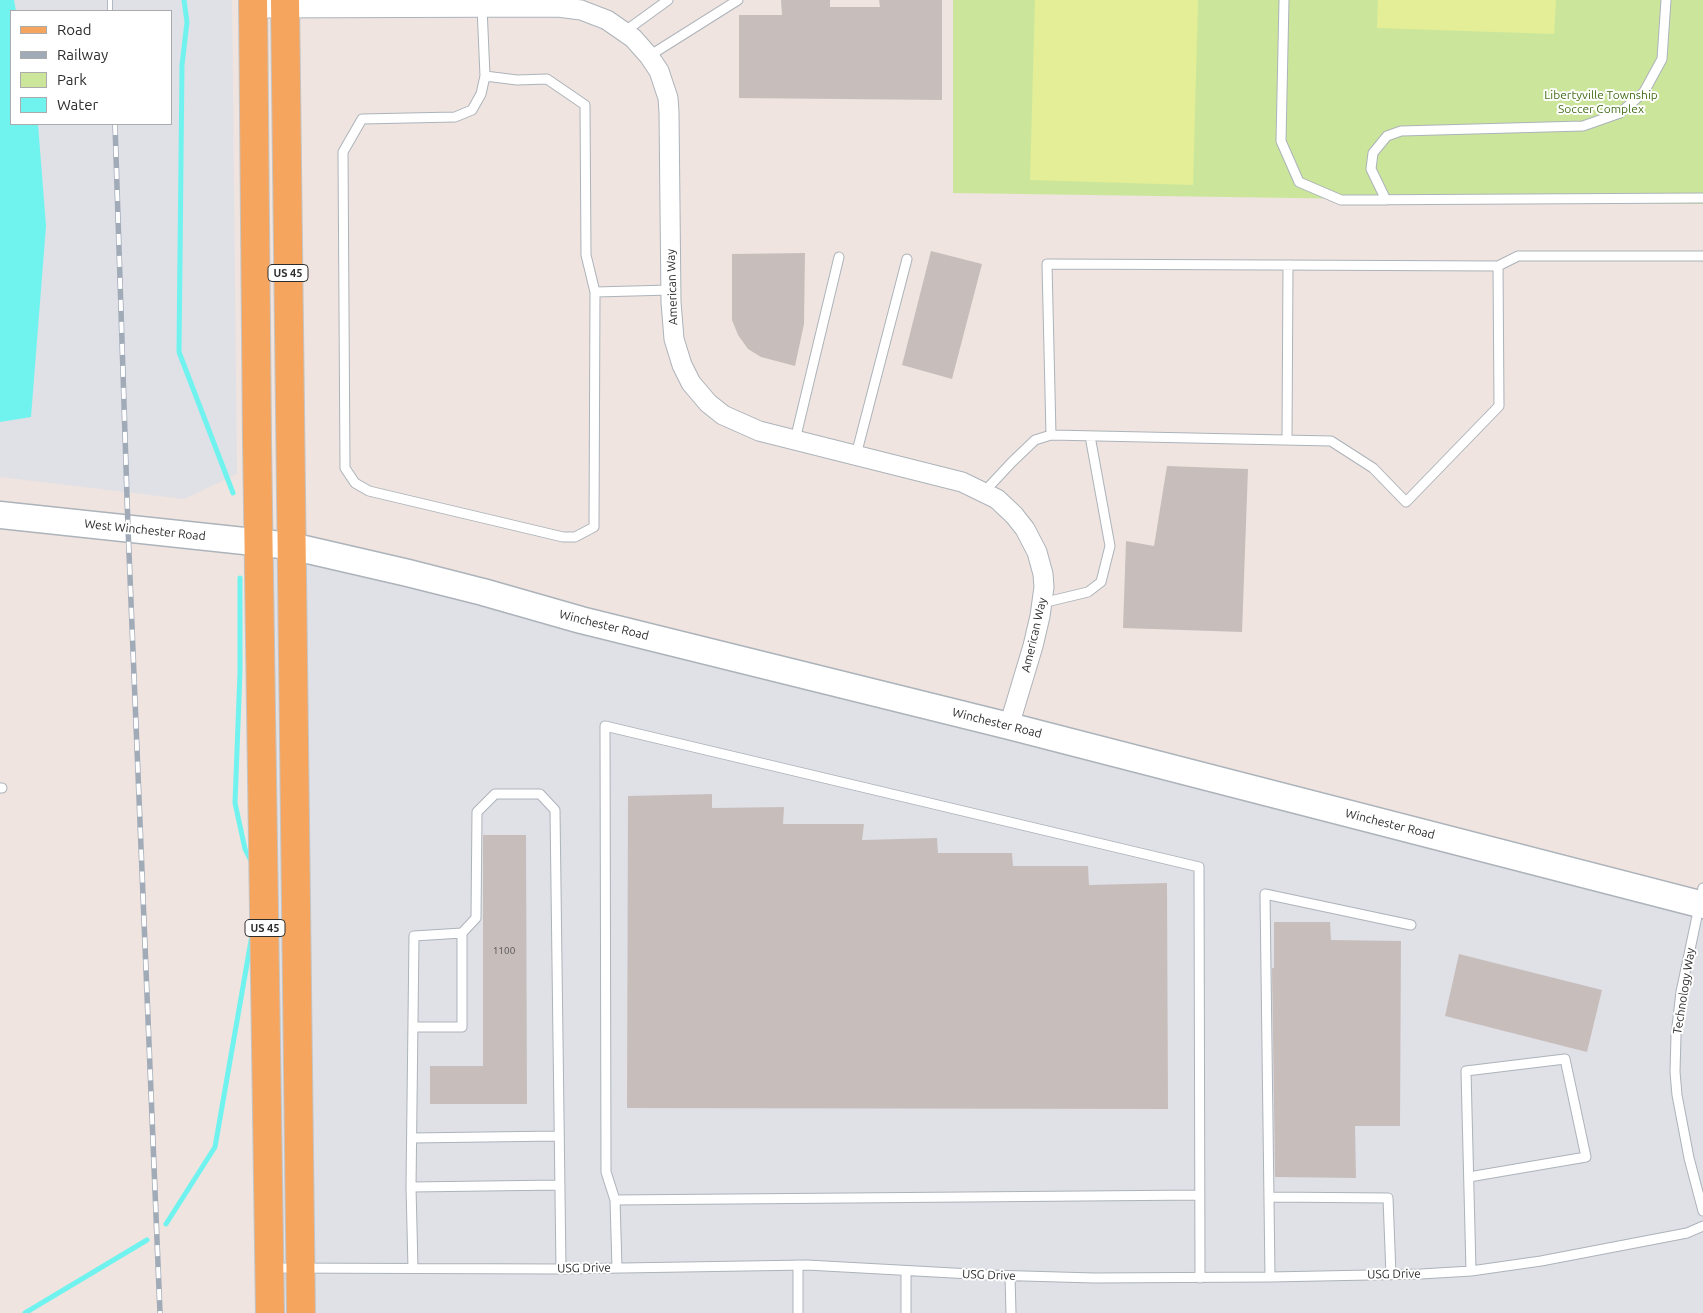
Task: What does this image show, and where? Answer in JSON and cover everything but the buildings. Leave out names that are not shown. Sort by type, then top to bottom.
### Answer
[{"type":"main road","name":"US 45","points":[[252,4],[270,1313]]},
{"type":"main road","name":"US 45","points":[[285,4],[301,1313]]},
{"type":"main road","name":"West Winchester Road","points":[[0,515],[291,546]]},
{"type":"main road","name":"Winchester Road","points":[[291,546],[408,573],[581,620],[1702,899]]},
{"type":"street","name":"American Way","points":[[252,4],[558,7],[581,10],[607,20],[633,38],[650,56],[660,71],[668,98],[670,290],[674,339],[682,365],[691,383],[708,403],[723,415],[759,431],[962,482],[997,499],[1008,510],[1025,529],[1037,552],[1043,574],[1044,587],[1034,646],[1010,726]]},
{"type":"lane","points":[[624,32],[668,0]]},
{"type":"lane","points":[[650,56],[738,0]]},
{"type":"lane","points":[[1284,0],[1281,141],[1299,182],[1340,200],[1703,198]]},
{"type":"lane","points":[[1386,200],[1370,169],[1373,154],[1387,136],[1402,131],[1584,126],[1620,113],[1644,92],[1662,59],[1666,0]]},
{"type":"lane","points":[[482,7],[485,76],[481,94],[472,110],[455,117],[362,119],[343,152],[345,468],[355,484],[369,491],[564,538],[575,537],[594,527],[595,292],[586,255],[585,104],[546,79],[516,80],[485,76]]},
{"type":"lane","points":[[1051,435],[1047,264],[1498,266],[1518,256],[1703,256]]},
{"type":"lane","points":[[795,440],[839,257]]},
{"type":"lane","points":[[856,455],[907,259]]},
{"type":"lane","points":[[1287,440],[1288,265]]},
{"type":"lane","points":[[984,492],[1035,440],[1051,435],[1331,441],[1373,468],[1406,502],[1499,406],[1498,266]]},
{"type":"lane","points":[[595,292],[670,290]]},
{"type":"lane","points":[[1042,603],[1088,592],[1101,582],[1110,546],[1090,436]]},
{"type":"lane","points":[[617,1268],[615,1200],[606,1172],[605,726],[1199,867],[1200,1278]]},
{"type":"lane","points":[[413,1027],[462,1028],[462,933],[476,918],[477,812],[495,794],[540,794],[555,810],[561,1269]]},
{"type":"lane","points":[[1270,1277],[1265,894],[1411,925]]},
{"type":"lane","name":"Technology Way","points":[[1702,899],[1681,992],[1676,1034],[1675,1072],[1677,1095],[1689,1158],[1703,1211]]},
{"type":"lane","points":[[413,1268],[411,1187],[414,936],[462,933]]},
{"type":"lane","points":[[1469,1177],[1586,1156],[1565,1059],[1466,1071],[1471,1271]]},
{"type":"lane","points":[[412,1138],[560,1136]]},
{"type":"lane","points":[[411,1187],[560,1185]]},
{"type":"lane","points":[[615,1200],[1200,1195]]},
{"type":"lane","points":[[1269,1197],[1388,1198],[1391,1275]]},
{"type":"lane","name":"USG Drive","points":[[270,1268],[561,1269],[798,1265],[1010,1276],[1094,1278],[1391,1275],[1471,1271],[1541,1261],[1686,1233],[1703,1226]]},
{"type":"lane","points":[[798,1265],[798,1313]]},
{"type":"lane","points":[[906,1271],[906,1313]]},
{"type":"lane","points":[[1010,1276],[1011,1313]]},
{"type":"shaded area","points":[[0,0],[232,0],[237,474],[184,499],[0,477]]},
{"type":"shaded area","points":[[273,553],[1703,905],[1703,1313],[278,1313]]},
{"type":"green space","name":"Libertyville Township Soccer Complex","points":[[953,0],[1703,0],[1703,204],[953,193]]},
{"type":"green space","points":[[1035,0],[1198,0],[1193,185],[1030,180]]},
{"type":"green space","points":[[1378,0],[1556,0],[1554,34],[1377,28]]},
{"type":"water","points":[[0,0],[14,0],[16,10],[10,10],[10,125],[38,125],[46,226],[31,417],[0,422]]},
{"type":"waterway","points":[[184,0],[187,22],[182,65],[179,352],[233,493]]},
{"type":"waterway","points":[[240,578],[240,672],[235,803],[245,849],[253,865]]},
{"type":"waterway","points":[[166,1224],[215,1147],[252,935]]},
{"type":"waterway","points":[[25,1313],[147,1240]]},
{"type":"railway","points":[[110,0],[110,10]]},
{"type":"railway","points":[[115,125],[128,528],[160,1313]]}]
